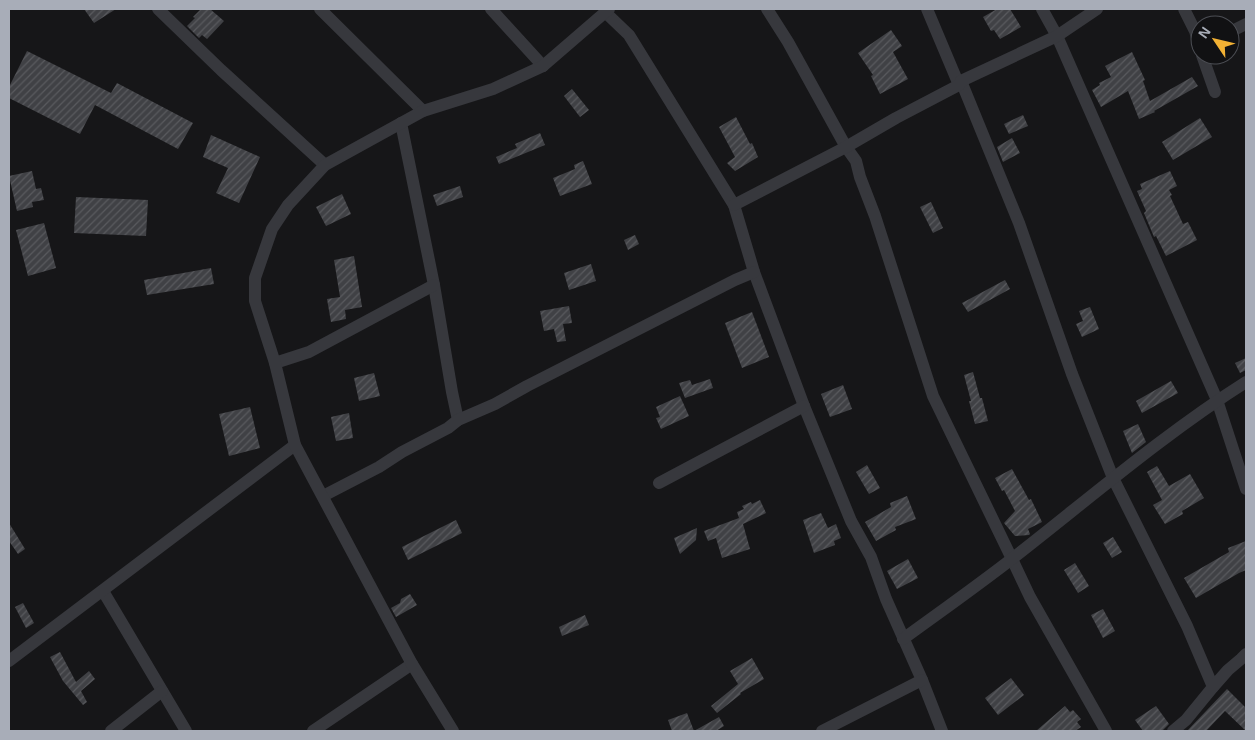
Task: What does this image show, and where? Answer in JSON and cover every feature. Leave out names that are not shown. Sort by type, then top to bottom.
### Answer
[{"type":"street","points":[[158,9],[221,70],[326,165]]},
{"type":"street","points":[[320,9],[422,111]]},
{"type":"street","points":[[491,9],[543,66]]},
{"type":"street","points":[[766,9],[788,42],[846,147],[856,161],[933,396],[1030,598],[1106,731]]},
{"type":"street","points":[[926,9],[960,83],[1019,223],[1072,374],[1113,478],[1187,626],[1213,687]]},
{"type":"street","points":[[1042,9],[1057,36],[1217,400],[1246,489]]},
{"type":"street","points":[[734,206],[846,147],[960,83],[1057,36],[1097,9]]},
{"type":"street","points":[[1184,9],[1190,21]]},
{"type":"street","points":[[453,731],[412,664],[295,445],[275,363],[255,301],[254,278],[272,228],[288,205],[326,165],[422,111],[493,89],[543,66],[607,10],[629,35],[734,206],[754,272],[804,406],[851,521],[871,557],[886,598],[942,731]]},
{"type":"street","points":[[1206,65],[1215,92]]},
{"type":"street","points":[[402,123],[458,420]]},
{"type":"street","points":[[323,496],[379,467],[402,452],[448,428],[458,420],[495,404],[527,386],[754,272]]},
{"type":"street","points":[[275,363],[309,352],[434,285]]},
{"type":"street","points":[[903,639],[1012,559],[1113,478],[1217,400],[1246,382]]},
{"type":"street","points":[[659,483],[804,406]]},
{"type":"street","points":[[9,661],[295,445]]},
{"type":"street","points":[[103,591],[186,731]]},
{"type":"street","points":[[1173,731],[1186,720],[1228,670],[1245,659]]},
{"type":"street","points":[[313,731],[412,664]]},
{"type":"street","points":[[822,731],[922,680]]},
{"type":"street","points":[[111,731],[162,691]]},
{"type":"building","points":[[84,9],[116,9],[94,23]]},
{"type":"building","points":[[201,9],[210,9],[224,21],[207,39],[202,35],[199,38],[187,26]]},
{"type":"building","points":[[997,9],[1010,9],[1021,27],[1000,39],[994,30],[991,31],[983,17]]},
{"type":"building","points":[[891,30],[902,46],[893,52],[908,79],[880,94],[871,76],[873,75],[858,53]]},
{"type":"building","points":[[27,51],[111,93],[117,83],[193,123],[178,149],[95,105],[80,134],[9,98],[9,87]]},
{"type":"building","points":[[1132,52],[1145,80],[1143,81],[1150,101],[1192,77],[1198,86],[1155,112],[1139,119],[1128,91],[1101,107],[1092,90],[1100,85],[1099,83],[1111,77],[1105,66]]},
{"type":"building","points":[[572,89],[589,110],[580,117],[564,96]]},
{"type":"building","points":[[1023,115],[1028,126],[1009,134],[1004,124]]},
{"type":"building","points":[[736,117],[758,157],[735,171],[727,163],[735,157],[719,127]]},
{"type":"building","points":[[1200,118],[1212,137],[1173,160],[1162,142]]},
{"type":"building","points":[[540,133],[545,145],[499,164],[496,157],[517,148],[515,144]]},
{"type":"building","points":[[211,135],[260,157],[239,203],[216,193],[228,168],[203,157]]},
{"type":"building","points":[[1012,138],[1020,153],[1003,162],[997,147]]},
{"type":"building","points":[[583,161],[592,184],[560,196],[553,178],[575,169],[574,165]]},
{"type":"building","points":[[32,171],[36,189],[41,188],[44,200],[32,202],[33,207],[17,211],[9,176]]},
{"type":"building","points":[[1170,171],[1177,186],[1169,190],[1172,195],[1170,196],[1183,224],[1188,222],[1197,240],[1166,256],[1156,236],[1154,237],[1144,213],[1146,211],[1137,191],[1142,189],[1140,184]]},
{"type":"building","points":[[460,186],[463,197],[437,206],[433,195]]},
{"type":"building","points":[[342,194],[351,214],[326,226],[316,207]]},
{"type":"building","points":[[76,197],[148,200],[146,236],[74,233]]},
{"type":"building","points":[[931,202],[943,228],[933,233],[920,207]]},
{"type":"building","points":[[44,223],[56,268],[28,276],[16,230]]},
{"type":"building","points":[[635,235],[639,244],[628,250],[624,240]]},
{"type":"building","points":[[354,256],[362,307],[345,310],[346,319],[331,322],[327,299],[340,297],[334,260]]},
{"type":"building","points":[[591,264],[596,281],[569,290],[564,273]]},
{"type":"building","points":[[211,268],[214,284],[147,295],[144,280]]},
{"type":"building","points":[[1005,280],[1010,289],[968,312],[962,303]]},
{"type":"building","points":[[569,306],[572,323],[563,324],[566,341],[557,342],[554,329],[544,331],[540,311]]},
{"type":"building","points":[[1090,307],[1099,329],[1082,337],[1076,324],[1083,321],[1079,311]]},
{"type":"building","points":[[752,312],[769,357],[742,368],[725,323]]},
{"type":"building","points":[[1246,358],[1246,370],[1240,373],[1235,363]]},
{"type":"building","points":[[973,372],[988,421],[975,424],[964,375]]},
{"type":"building","points":[[374,373],[380,396],[359,401],[354,378]]},
{"type":"building","points":[[710,379],[713,388],[685,398],[679,383],[690,380],[692,385]]},
{"type":"building","points":[[1171,381],[1178,393],[1142,413],[1136,401]]},
{"type":"building","points":[[843,385],[852,409],[830,417],[821,394]]},
{"type":"building","points":[[680,396],[689,416],[661,429],[656,418],[660,417],[656,407]]},
{"type":"building","points":[[250,407],[260,448],[229,456],[219,414]]},
{"type":"building","points":[[349,413],[353,438],[336,441],[331,417]]},
{"type":"building","points":[[1138,424],[1146,442],[1132,453],[1123,431]]},
{"type":"building","points":[[867,465],[880,488],[869,494],[856,472]]},
{"type":"building","points":[[1157,466],[1169,486],[1190,474],[1204,498],[1182,511],[1183,514],[1165,524],[1153,505],[1162,500],[1147,472]]},
{"type":"building","points":[[1012,469],[1029,500],[1031,499],[1042,522],[1028,529],[1029,535],[1015,536],[1004,523],[1015,511],[995,478]]},
{"type":"building","points":[[907,496],[916,519],[895,527],[896,530],[876,541],[865,522],[891,507],[890,503]]},
{"type":"building","points":[[760,500],[766,513],[743,524],[750,549],[722,558],[716,538],[708,541],[704,531],[739,518],[737,512],[744,509],[742,506]]},
{"type":"building","points":[[821,513],[828,528],[836,524],[841,538],[834,541],[835,545],[814,553],[803,520]]},
{"type":"building","points":[[456,520],[462,533],[408,560],[402,547]]},
{"type":"building","points":[[9,523],[25,549],[18,554],[9,541]]},
{"type":"building","points":[[697,528],[696,540],[680,554],[674,538]]},
{"type":"building","points":[[1113,537],[1122,552],[1112,558],[1103,543]]},
{"type":"building","points":[[1246,541],[1246,570],[1196,598],[1184,578],[1229,552],[1228,548]]},
{"type":"building","points":[[908,559],[918,578],[897,589],[887,571]]},
{"type":"building","points":[[1075,563],[1089,586],[1078,593],[1064,570]]},
{"type":"building","points":[[410,594],[417,605],[396,617],[391,608]]},
{"type":"building","points":[[23,603],[34,623],[26,628],[15,607]]},
{"type":"building","points":[[1103,609],[1115,631],[1103,638],[1091,615]]},
{"type":"building","points":[[585,615],[589,625],[562,636],[559,627]]},
{"type":"building","points":[[60,652],[76,682],[89,671],[95,679],[81,691],[87,702],[83,705],[63,681],[50,657]]},
{"type":"building","points":[[752,658],[764,679],[740,693],[717,713],[711,706],[738,684],[730,671]]},
{"type":"building","points":[[1011,678],[1024,695],[998,715],[985,698]]},
{"type":"building","points":[[1227,689],[1246,708],[1246,731],[1225,711],[1206,731],[1187,731]]},
{"type":"building","points":[[1065,706],[1070,712],[1073,710],[1081,719],[1077,722],[1081,727],[1075,731],[1036,731]]},
{"type":"building","points":[[1156,706],[1169,724],[1162,731],[1143,731],[1135,720]]},
{"type":"building","points":[[687,713],[694,731],[672,731],[668,720]]},
{"type":"building","points":[[719,717],[724,726],[716,731],[694,731]]}]
